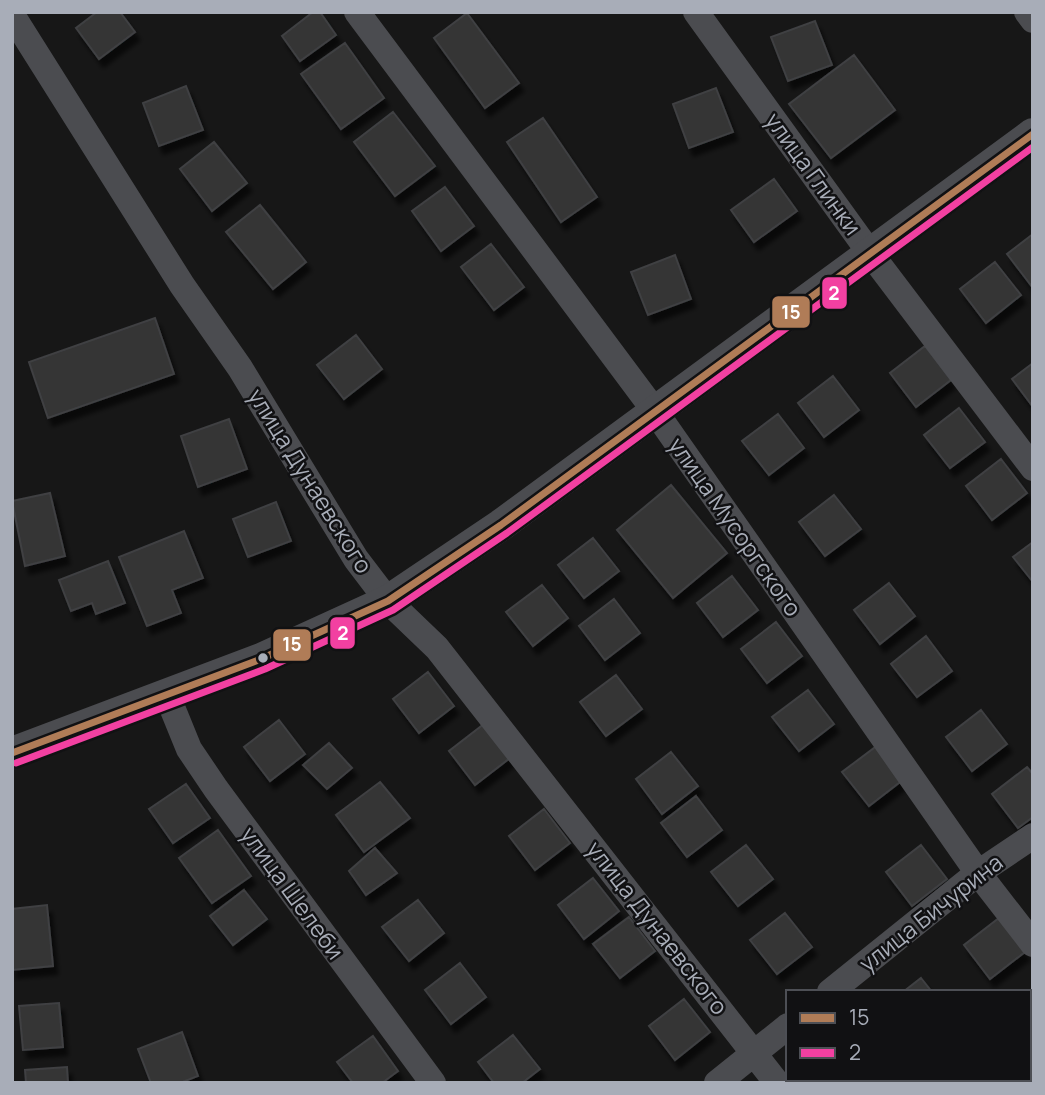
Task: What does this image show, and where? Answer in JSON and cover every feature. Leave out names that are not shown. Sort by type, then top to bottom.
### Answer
[{"type":"street","name":"улица Мусоргского","points":[[357,12],[654,411],[978,873],[1033,944]]},
{"type":"street","name":"улица Глинки","points":[[696,12],[870,253],[1033,468]]},
{"type":"street","points":[[1027,12],[1033,20]]},
{"type":"street","name":"улица Дунаевского","points":[[12,15],[182,285],[240,368],[356,559],[388,601],[437,648],[778,1083]]},
{"type":"street","points":[[12,753],[273,654],[388,601],[490,532],[1033,134]]},
{"type":"street","name":"улица Шелеби","points":[[167,695],[189,749],[216,789],[433,1083]]},
{"type":"street","name":"улица Бичурина","points":[[832,990],[978,873],[1033,836]]},
{"type":"street","points":[[717,1083],[786,1028]]},
{"type":"building","points":[[97,12],[120,12],[135,32],[99,59],[76,28]]},
{"type":"building","points":[[313,12],[320,12],[336,35],[300,61],[282,36]]},
{"type":"building","points":[[467,13],[519,83],[485,108],[434,38]]},
{"type":"building","points":[[815,21],[832,65],[788,81],[771,37]]},
{"type":"building","points":[[345,43],[384,98],[341,129],[301,74]]},
{"type":"building","points":[[854,55],[895,110],[831,158],[789,104]]},
{"type":"building","points":[[186,86],[203,130],[159,146],[143,103]]},
{"type":"building","points":[[716,88],[733,132],[689,148],[673,104]]},
{"type":"building","points":[[393,112],[435,166],[395,196],[354,142]]},
{"type":"building","points":[[543,118],[597,197],[561,222],[507,142]]},
{"type":"building","points":[[214,142],[247,183],[212,211],[180,169]]},
{"type":"building","points":[[774,179],[797,211],[754,242],[731,210]]},
{"type":"building","points":[[445,187],[474,226],[441,251],[412,211]]},
{"type":"building","points":[[260,205],[306,262],[273,289],[226,232]]},
{"type":"building","points":[[1033,234],[1033,288],[1007,254]]},
{"type":"building","points":[[491,244],[524,287],[494,310],[461,267]]},
{"type":"building","points":[[675,255],[691,299],[648,315],[631,272]]},
{"type":"building","points":[[995,262],[1021,295],[986,323],[960,289]]},
{"type":"building","points":[[155,318],[174,374],[48,418],[29,362]]},
{"type":"building","points":[[356,335],[382,369],[344,399],[317,365]]},
{"type":"building","points":[[925,346],[951,380],[916,407],[890,373]]},
{"type":"building","points":[[1033,363],[1033,407],[1012,379]]},
{"type":"building","points":[[833,376],[859,410],[824,437],[798,403]]},
{"type":"building","points":[[959,408],[985,442],[950,468],[924,435]]},
{"type":"building","points":[[778,414],[804,448],[769,475],[742,441]]},
{"type":"building","points":[[229,419],[247,469],[198,487],[181,436]]},
{"type":"building","points":[[1001,459],[1027,493],[992,520],[966,486]]},
{"type":"building","points":[[671,485],[727,553],[673,598],[617,530]]},
{"type":"building","points":[[50,493],[65,556],[25,566],[12,501]]},
{"type":"building","points":[[834,495],[861,529],[825,556],[799,522]]},
{"type":"building","points":[[276,502],[291,541],[248,557],[233,519]]},
{"type":"building","points":[[184,531],[203,578],[172,590],[181,613],[147,626],[119,557]]},
{"type":"building","points":[[593,538],[619,571],[584,598],[558,565]]},
{"type":"building","points":[[1033,542],[1033,582],[1013,557]]},
{"type":"building","points":[[108,561],[125,603],[96,614],[92,603],[71,611],[59,580]]},
{"type":"building","points":[[732,576],[758,610],[723,637],[697,603]]},
{"type":"building","points":[[889,583],[915,616],[880,644],[854,610]]},
{"type":"building","points":[[542,585],[568,618],[533,646],[506,612]]},
{"type":"building","points":[[614,599],[640,633],[605,660],[579,626]]},
{"type":"building","points":[[776,622],[802,656],[767,683],[741,649]]},
{"type":"building","points":[[926,636],[952,671],[917,697],[891,664]]},
{"type":"building","points":[[428,672],[454,706],[419,733],[393,699]]},
{"type":"building","points":[[616,675],[642,709],[606,736],[580,702]]},
{"type":"building","points":[[808,690],[834,724],[799,751],[772,717]]},
{"type":"building","points":[[981,710],[1007,744],[972,771],[946,737]]},
{"type":"building","points":[[279,720],[305,754],[270,781],[244,747]]},
{"type":"building","points":[[484,724],[510,758],[475,785],[449,751]]},
{"type":"building","points":[[329,743],[352,768],[327,789],[303,765]]},
{"type":"building","points":[[878,745],[904,779],[869,806],[842,772]]},
{"type":"building","points":[[671,752],[698,786],[662,814],[636,779]]},
{"type":"building","points":[[1027,767],[1033,774],[1033,817],[1018,828],[992,794]]},
{"type":"building","points":[[380,782],[410,818],[364,852],[336,815]]},
{"type":"building","points":[[186,784],[210,818],[173,843],[149,809]]},
{"type":"building","points":[[696,796],[722,830],[687,857],[661,823]]},
{"type":"building","points":[[544,809],[570,843],[535,870],[509,836]]},
{"type":"building","points":[[218,830],[251,876],[212,903],[179,858]]},
{"type":"building","points":[[746,845],[773,879],[738,906],[711,872]]},
{"type":"building","points":[[921,845],[947,879],[912,906],[886,872]]},
{"type":"building","points":[[375,848],[397,873],[366,895],[349,871]]},
{"type":"building","points":[[593,878],[619,911],[584,939],[558,905]]},
{"type":"building","points":[[244,890],[267,919],[233,945],[210,916]]},
{"type":"building","points":[[418,900],[444,933],[409,961],[382,927]]},
{"type":"building","points":[[47,905],[53,966],[12,970],[12,909]]},
{"type":"building","points":[[785,913],[812,947],[777,974],[750,940]]},
{"type":"building","points":[[629,917],[655,951],[620,978],[593,944]]},
{"type":"building","points":[[999,918],[1025,952],[990,979],[964,945]]},
{"type":"building","points":[[460,963],[486,997],[451,1024],[425,990]]},
{"type":"building","points":[[921,978],[930,990],[906,990]]},
{"type":"building","points":[[684,999],[710,1032],[675,1060],[649,1026]]},
{"type":"building","points":[[59,1003],[63,1047],[23,1050],[19,1006]]},
{"type":"building","points":[[182,1032],[198,1076],[180,1083],[151,1083],[138,1049]]},
{"type":"building","points":[[513,1035],[540,1069],[522,1083],[494,1083],[478,1062]]},
{"type":"building","points":[[373,1036],[398,1071],[382,1083],[353,1083],[337,1062]]},
{"type":"building","points":[[67,1067],[68,1083],[26,1083],[25,1070]]},
{"type":"transit line","name":"15","points":[[12,753],[261,659],[388,601],[501,525],[1033,134]]},
{"type":"transit line","name":"2","points":[[16,763],[265,669],[393,610],[507,533],[1033,147]]}]
